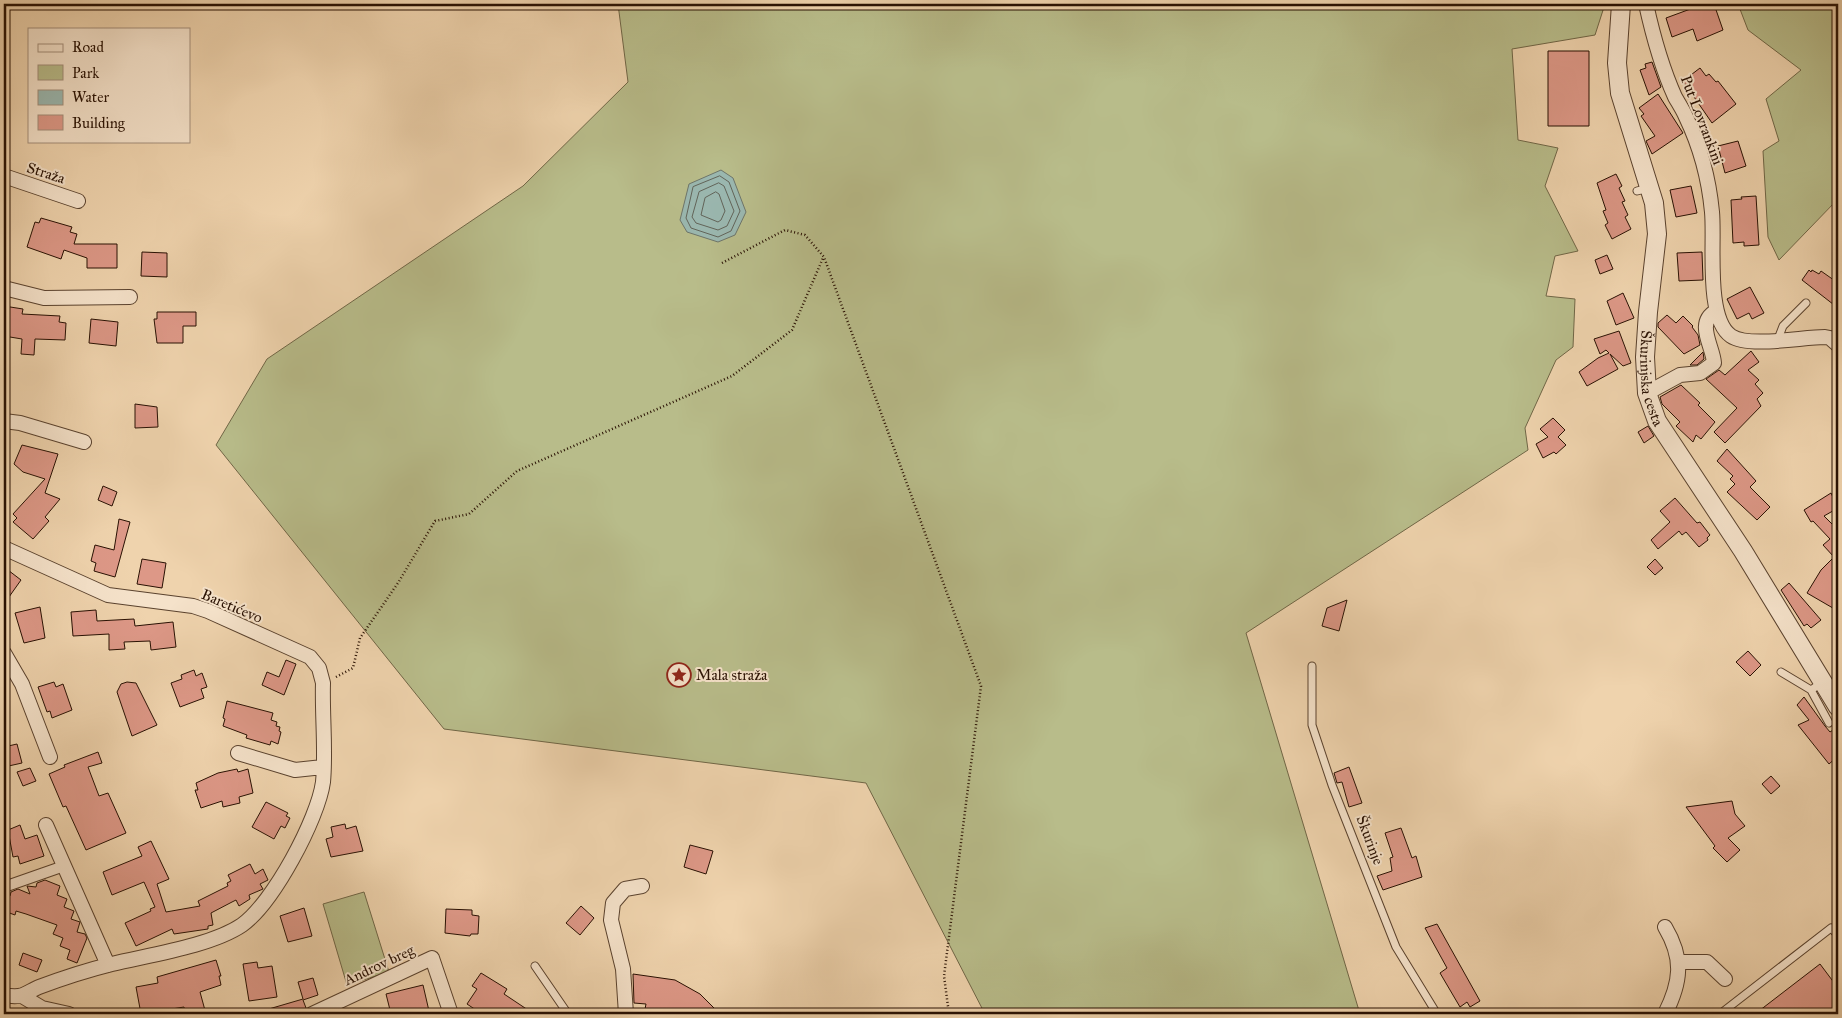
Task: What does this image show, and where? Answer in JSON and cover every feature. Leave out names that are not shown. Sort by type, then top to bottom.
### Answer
[{"type":"street","name":"Škurinjska cesta","points":[[1620,4],[1617,63],[1620,93],[1643,189],[1654,203],[1658,234],[1644,300],[1647,393],[1657,421],[1749,559],[1817,686],[1838,707]]},
{"type":"street","name":"Put Lovrankini","points":[[1646,4],[1662,62],[1693,134],[1709,186],[1712,212],[1716,311],[1723,326],[1732,336],[1742,340],[1759,342],[1778,339],[1824,337],[1830,338],[1838,345]]},
{"type":"street","name":"Straža","points":[[4,176],[78,201]]},
{"type":"street","points":[[4,288],[44,298],[130,297]]},
{"type":"street","name":"Put Lovrankini","points":[[1647,393],[1680,375],[1700,373],[1714,363],[1706,330],[1710,316],[1716,311]]},
{"type":"street","points":[[4,421],[20,423],[84,442]]},
{"type":"street","name":"Baretićevo","points":[[4,548],[108,595],[193,606],[208,611],[310,657],[319,668],[323,683],[322,790],[315,812],[285,871],[271,895],[258,911],[242,925],[224,934],[189,946],[108,965],[46,984],[22,996],[4,995]]},
{"type":"street","points":[[4,653],[22,684],[50,757]]},
{"type":"street","points":[[238,753],[295,770],[323,767]]},
{"type":"street","points":[[46,825],[102,946],[108,965]]},
{"type":"street","points":[[4,888],[64,866]]},
{"type":"street","points":[[626,1014],[623,969],[611,920],[613,903],[625,889],[642,886]]},
{"type":"street","points":[[1664,1014],[1674,996],[1678,978],[1677,951],[1665,927]]},
{"type":"street","name":"Androv breg","points":[[312,1014],[432,958],[451,1014]]},
{"type":"street","points":[[1678,962],[1707,962],[1725,979]]},
{"type":"street","points":[[22,996],[42,1008],[69,1014]]},
{"type":"lane","points":[[1778,339],[1783,326],[1806,303]]},
{"type":"lane","name":"Škurinje","points":[[1312,666],[1312,725],[1332,785],[1396,947],[1437,1014]]},
{"type":"lane","points":[[1781,672],[1817,686],[1829,722]]},
{"type":"lane","points":[[1720,1014],[1831,928],[1838,935]]},
{"type":"lane","points":[[536,966],[568,1014]]},
{"type":"path","points":[[722,263],[785,230],[804,235],[824,257],[981,686],[944,976],[949,1014]]},
{"type":"path","points":[[323,683],[353,668],[360,638],[398,583],[435,521],[469,514],[517,471],[732,376],[792,330],[824,257]]},
{"type":"green space","points":[[618,4],[1605,4],[1595,35],[1512,49],[1518,140],[1558,148],[1545,186],[1578,251],[1555,256],[1546,296],[1575,299],[1573,347],[1556,360],[1525,428],[1528,450],[1246,633],[1360,1014],[985,1014],[866,783],[444,729],[216,445],[267,359],[523,186],[628,82]]},
{"type":"green space","points":[[1738,4],[1838,4],[1838,202],[1836,201],[1779,260],[1768,237],[1763,151],[1779,141],[1766,99],[1801,70],[1748,30]]},
{"type":"green space","points":[[364,892],[389,972],[347,985],[323,904]]},
{"type":"water","points":[[721,170],[733,178],[746,212],[735,235],[718,242],[687,232],[680,220],[689,184]]},
{"type":"building","points":[[1704,4],[1714,4],[1723,30],[1697,41],[1693,29],[1672,37],[1666,18]]},
{"type":"building","points":[[1548,51],[1589,51],[1589,126],[1548,126]]},
{"type":"building","points":[[1652,62],[1661,87],[1649,95],[1640,70],[1646,68],[1645,64]]},
{"type":"building","points":[[1700,68],[1706,76],[1709,74],[1716,82],[1718,81],[1736,104],[1712,123],[1683,81]]},
{"type":"building","points":[[1658,94],[1683,133],[1652,154],[1646,141],[1655,136],[1641,116],[1644,114],[1639,108]]},
{"type":"building","points":[[1738,141],[1746,166],[1725,173],[1718,146]]},
{"type":"building","points":[[1616,174],[1622,186],[1619,188],[1625,201],[1622,202],[1628,215],[1625,217],[1631,229],[1612,239],[1605,225],[1608,223],[1603,211],[1606,210],[1597,183]]},
{"type":"building","points":[[1691,186],[1697,213],[1676,217],[1670,190]]},
{"type":"building","points":[[1756,196],[1759,245],[1744,246],[1744,242],[1733,243],[1731,200]]},
{"type":"building","points":[[41,218],[72,227],[70,232],[77,234],[74,244],[117,244],[117,268],[87,268],[87,258],[64,250],[61,259],[27,247],[35,222],[39,223]]},
{"type":"building","points":[[142,252],[167,253],[167,277],[141,276]]},
{"type":"building","points":[[1702,252],[1703,280],[1679,281],[1677,253]]},
{"type":"building","points":[[1607,255],[1613,269],[1600,274],[1595,260]]},
{"type":"building","points":[[1809,270],[1819,274],[1821,271],[1838,283],[1838,308],[1802,280]]},
{"type":"building","points":[[1750,287],[1764,313],[1752,319],[1749,313],[1737,319],[1727,299]]},
{"type":"building","points":[[1623,293],[1634,318],[1616,325],[1607,301]]},
{"type":"building","points":[[4,306],[23,309],[22,314],[60,316],[59,322],[66,323],[65,340],[35,339],[34,355],[21,354],[22,339],[4,336]]},
{"type":"building","points":[[157,312],[196,312],[196,326],[183,326],[183,343],[157,343],[154,319],[157,319]]},
{"type":"building","points":[[1667,315],[1676,323],[1683,316],[1693,326],[1698,335],[1700,345],[1684,354],[1658,327],[1658,323]]},
{"type":"building","points":[[91,319],[118,322],[116,346],[89,343]]},
{"type":"building","points":[[1619,331],[1631,363],[1623,366],[1610,354],[1618,369],[1587,386],[1579,372],[1598,358],[1609,353],[1606,350],[1600,354],[1594,339]]},
{"type":"building","points":[[1751,351],[1759,362],[1748,370],[1759,380],[1755,384],[1763,393],[1757,399],[1761,406],[1725,443],[1714,432],[1737,408],[1706,379],[1719,370],[1725,375]]},
{"type":"building","points":[[1703,352],[1704,359],[1697,365],[1690,365]]},
{"type":"building","points":[[1681,385],[1700,403],[1698,405],[1715,422],[1701,439],[1696,435],[1693,442],[1676,426],[1680,422],[1662,404],[1660,397]]},
{"type":"building","points":[[135,404],[157,407],[158,427],[135,428]]},
{"type":"building","points":[[1553,418],[1565,430],[1558,437],[1566,445],[1556,454],[1554,452],[1543,458],[1536,444],[1548,437],[1540,429]]},
{"type":"building","points":[[1648,426],[1654,436],[1644,443],[1638,432]]},
{"type":"building","points":[[22,445],[58,454],[45,493],[60,499],[45,517],[49,521],[33,539],[13,522],[17,518],[13,514],[45,479],[23,472],[14,464]]},
{"type":"building","points":[[1727,449],[1756,481],[1750,487],[1770,507],[1757,520],[1727,492],[1735,484],[1730,479],[1733,476],[1717,461]]},
{"type":"building","points":[[103,486],[117,492],[112,506],[98,500]]},
{"type":"building","points":[[1831,493],[1838,508],[1824,516],[1838,530],[1838,611],[1807,593],[1821,570],[1834,557],[1823,545],[1830,539],[1813,521],[1811,522],[1804,510]]},
{"type":"building","points":[[1675,498],[1697,523],[1700,522],[1710,535],[1707,538],[1708,540],[1699,547],[1686,532],[1682,535],[1679,531],[1658,549],[1651,540],[1670,522],[1660,511]]},
{"type":"building","points":[[119,519],[130,522],[115,577],[94,571],[96,563],[91,561],[95,545],[114,550]]},
{"type":"building","points":[[142,559],[166,563],[162,588],[137,584]]},
{"type":"building","points":[[1655,559],[1663,568],[1655,575],[1647,567]]},
{"type":"building","points":[[4,567],[21,580],[4,604]]},
{"type":"building","points":[[1789,583],[1821,620],[1811,628],[1807,624],[1804,626],[1781,590]]},
{"type":"building","points":[[1347,600],[1339,631],[1322,626],[1327,608]]},
{"type":"building","points":[[40,607],[45,638],[24,643],[15,613]]},
{"type":"building","points":[[96,610],[97,621],[134,619],[135,626],[173,622],[176,647],[151,650],[150,641],[124,642],[125,649],[109,650],[109,634],[73,636],[71,612]]},
{"type":"building","points":[[1748,651],[1761,665],[1750,676],[1736,662]]},
{"type":"building","points":[[286,660],[296,664],[284,695],[262,685],[267,672],[279,677]]},
{"type":"building","points":[[194,670],[196,676],[202,673],[207,687],[201,689],[204,698],[180,707],[171,683],[182,679],[181,675]]},
{"type":"building","points":[[54,682],[56,687],[63,684],[72,710],[52,718],[50,711],[47,712],[38,687]]},
{"type":"building","points":[[127,682],[136,683],[157,725],[132,736],[117,692],[121,684]]},
{"type":"building","points":[[1804,697],[1830,732],[1833,730],[1838,737],[1838,756],[1829,764],[1798,725],[1809,720],[1797,705]]},
{"type":"building","points":[[227,701],[273,713],[271,720],[277,722],[276,726],[280,727],[279,731],[281,732],[278,744],[271,741],[270,745],[246,738],[247,735],[223,726]]},
{"type":"building","points":[[17,744],[22,763],[4,767],[4,747]]},
{"type":"building","points":[[98,752],[102,763],[88,767],[99,796],[108,793],[126,833],[86,850],[66,806],[63,807],[49,774],[65,767],[64,765]]},
{"type":"building","points":[[1349,767],[1362,803],[1349,807],[1342,782],[1337,783],[1334,773]]},
{"type":"building","points":[[30,768],[36,781],[23,786],[17,772]]},
{"type":"building","points":[[237,769],[238,772],[248,769],[253,793],[239,797],[240,803],[223,807],[222,801],[201,808],[195,790],[198,790],[196,783],[218,773]]},
{"type":"building","points":[[1771,776],[1780,786],[1771,794],[1762,784]]},
{"type":"building","points":[[1732,801],[1735,814],[1745,826],[1728,838],[1740,850],[1727,862],[1713,848],[1715,846],[1686,807]]},
{"type":"building","points":[[266,802],[288,813],[286,816],[290,818],[285,828],[281,826],[274,839],[252,827]]},
{"type":"building","points":[[345,824],[346,829],[356,826],[363,851],[331,857],[326,839],[333,837],[331,827]]},
{"type":"building","points":[[20,825],[25,839],[37,835],[44,856],[20,864],[18,856],[13,857],[8,830]]},
{"type":"building","points":[[1401,828],[1412,858],[1416,856],[1422,877],[1383,890],[1377,876],[1392,871],[1390,858],[1393,857],[1385,833]]},
{"type":"building","points":[[151,841],[169,879],[157,884],[166,912],[200,906],[198,901],[228,886],[227,883],[231,881],[228,875],[250,864],[255,874],[263,869],[268,880],[260,884],[263,889],[249,895],[250,899],[239,906],[236,900],[211,913],[213,925],[208,926],[208,929],[174,934],[172,929],[136,946],[125,923],[151,911],[150,909],[155,907],[144,882],[112,895],[103,872],[142,856],[138,847]]},
{"type":"building","points":[[690,845],[713,851],[706,874],[684,867]]},
{"type":"building","points":[[45,880],[60,886],[57,895],[67,899],[64,907],[74,911],[71,919],[80,922],[77,932],[85,934],[87,938],[77,963],[67,959],[70,950],[60,946],[63,938],[53,934],[57,925],[16,911],[15,915],[4,911],[4,894],[10,896],[11,892],[18,889],[30,894],[27,886],[36,887],[37,883]]},
{"type":"building","points":[[581,906],[594,918],[580,935],[566,923]]},
{"type":"building","points":[[304,908],[312,936],[288,942],[280,916]]},
{"type":"building","points":[[446,909],[472,910],[472,915],[479,916],[478,934],[471,934],[470,936],[445,933]]},
{"type":"building","points":[[1437,924],[1480,1001],[1470,1007],[1467,1002],[1460,1007],[1440,973],[1447,968],[1425,928]]},
{"type":"building","points":[[23,953],[42,960],[37,972],[19,965]]},
{"type":"building","points":[[216,960],[221,976],[219,976],[221,985],[200,992],[206,1014],[185,1014],[184,1007],[141,1014],[136,987],[158,983],[157,977]]},
{"type":"building","points":[[257,962],[258,968],[272,966],[277,997],[249,1001],[243,964]]},
{"type":"building","points":[[1820,964],[1838,988],[1838,1014],[1755,1014]]},
{"type":"building","points":[[481,973],[507,989],[504,994],[534,1014],[492,1014],[485,1009],[482,1014],[467,1004],[477,989],[472,986]]},
{"type":"building","points":[[633,974],[675,980],[700,994],[720,1014],[644,1014],[646,1004],[634,1003]]},
{"type":"building","points":[[313,978],[318,995],[303,1000],[306,1008],[303,1014],[263,1014],[262,1011],[303,999],[298,982]]},
{"type":"building","points":[[423,985],[429,1011],[413,1014],[391,1014],[386,994]]},
{"type":"place","name":"Mala straža","points":[[679,675]]}]
